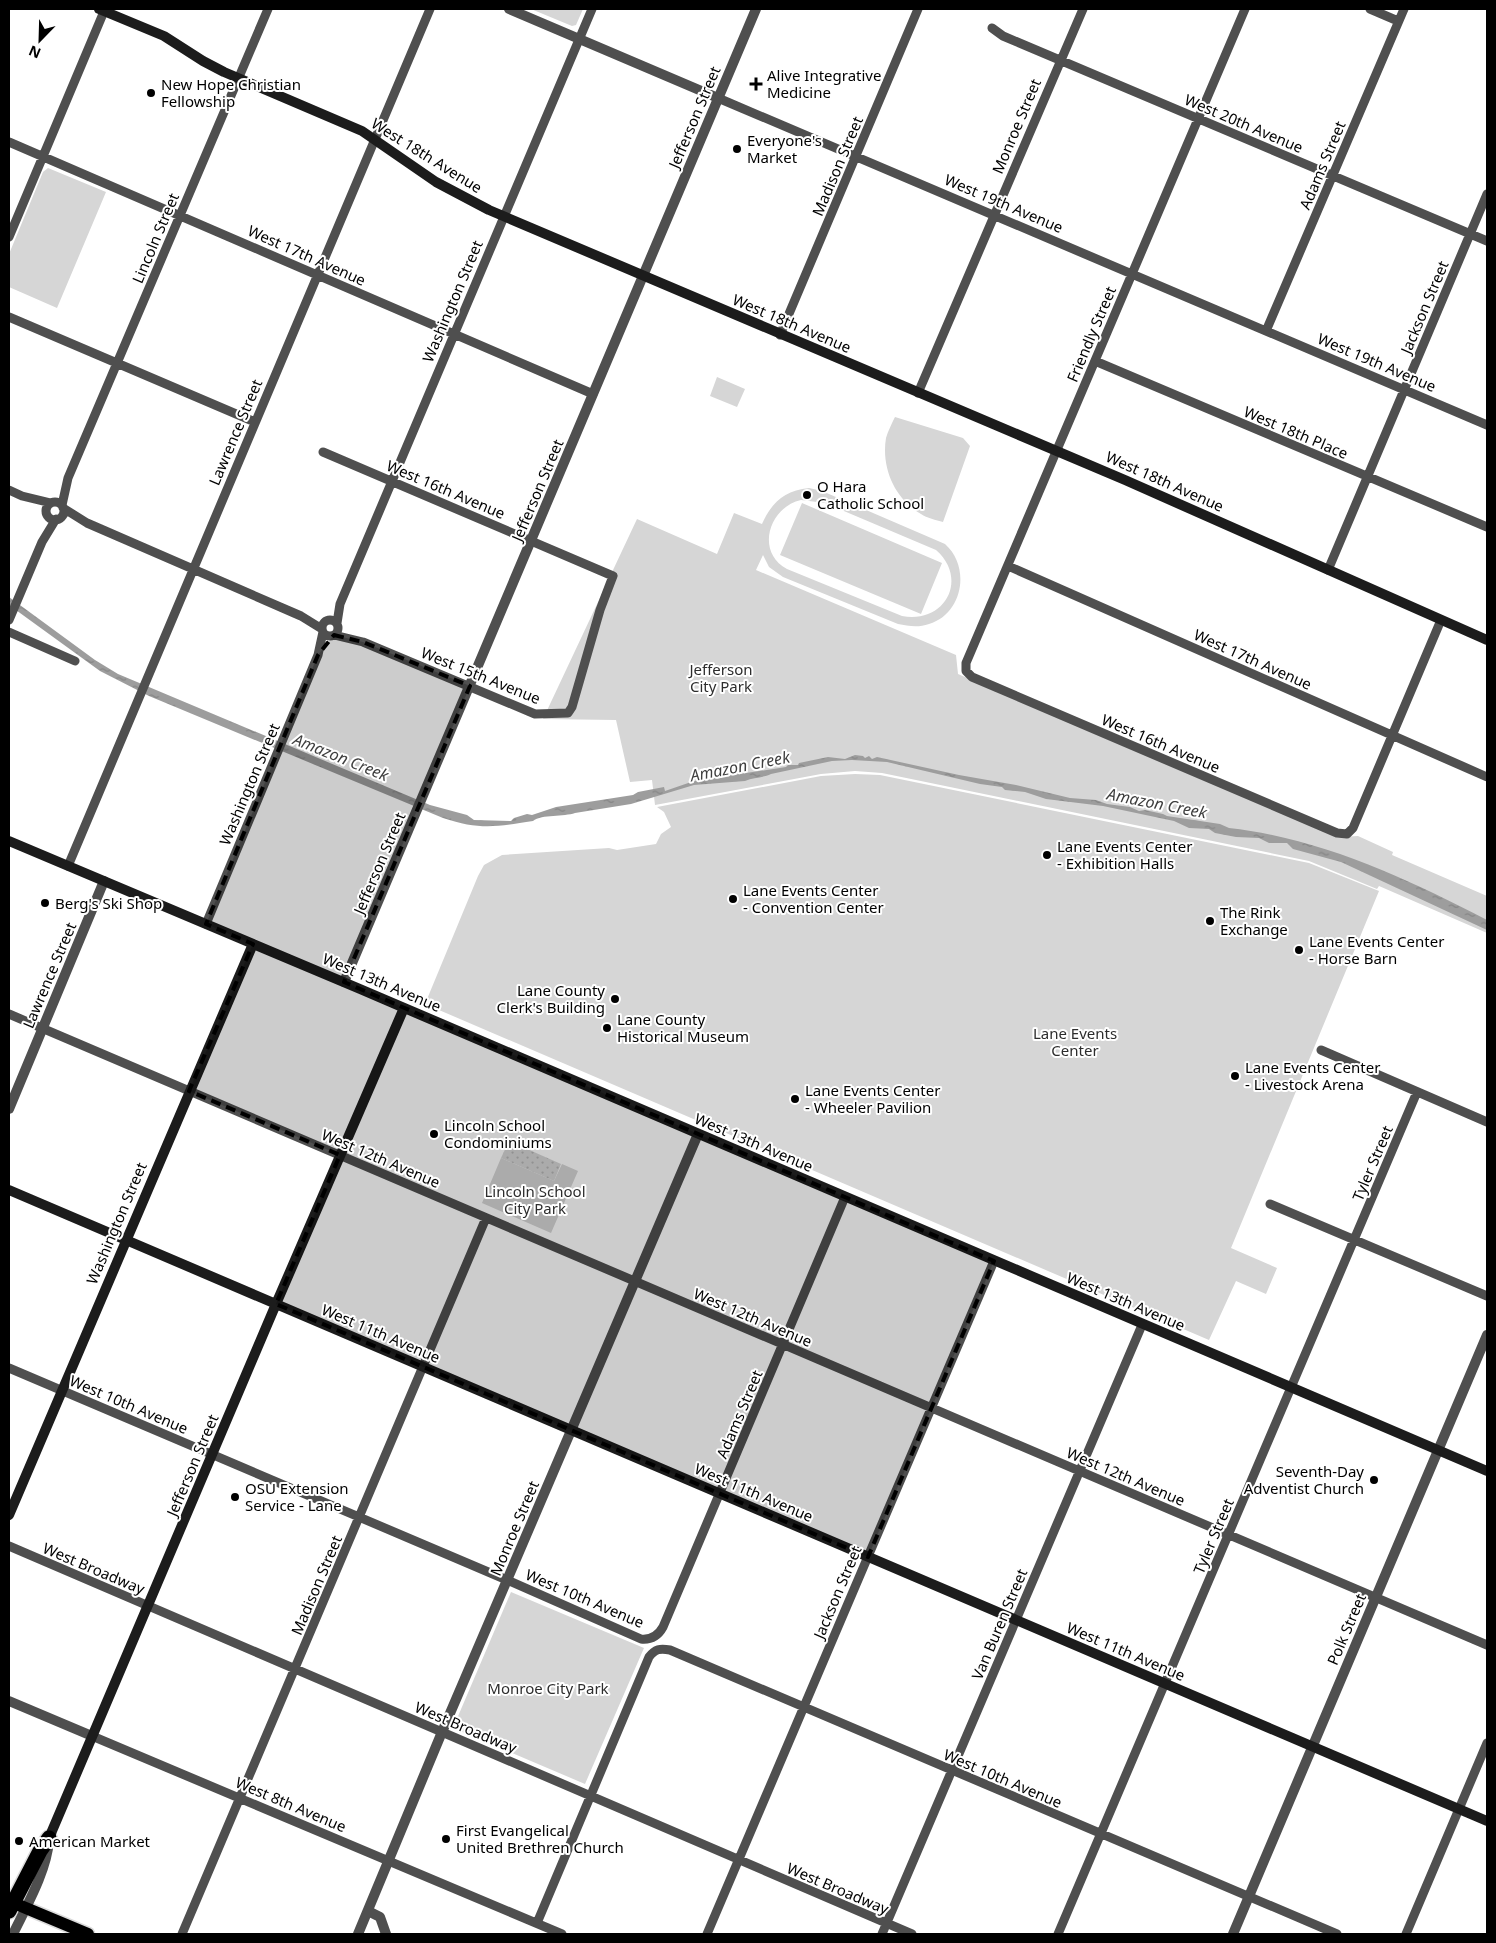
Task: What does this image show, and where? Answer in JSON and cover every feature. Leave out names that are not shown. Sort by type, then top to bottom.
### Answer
[{"type":"highway","points":[[14,1906],[40,1851],[49,1838]]},
{"type":"main road","name":"West 18th Avenue","points":[[103,10],[164,36],[214,67],[348,125],[374,139],[456,193],[505,217],[1056,451],[1487,640]]},
{"type":"main road","name":"West 13th Avenue","points":[[9,841],[344,982],[845,1198],[1487,1471]]},
{"type":"main road","name":"Washington Street","points":[[9,1515],[253,944]]},
{"type":"main road","name":"Jefferson Street","points":[[49,1838],[404,1008]]},
{"type":"main road","name":"West 11th Avenue","points":[[9,1190],[1487,1821]]},
{"type":"main road","points":[[14,1906],[88,1934]]},
{"type":"street","name":"Lincoln Street","points":[[57,505],[268,9]]},
{"type":"street","name":"Lawrence Street","points":[[68,866],[430,9]]},
{"type":"street","name":"West 19th Avenue","points":[[509,9],[1487,425]]},
{"type":"street","name":"Washington Street","points":[[206,924],[592,9]]},
{"type":"street","name":"Jefferson Street","points":[[344,982],[756,9]]},
{"type":"street","name":"Madison Street","points":[[780,335],[918,9]]},
{"type":"street","name":"Monroe Street","points":[[918,393],[1083,9]]},
{"type":"street","name":"Friendly Street","points":[[966,671],[966,664],[1245,9]]},
{"type":"street","points":[[1370,9],[1398,21]]},
{"type":"street","name":"Adams Street","points":[[1266,331],[1404,9]]},
{"type":"street","points":[[9,237],[103,10]]},
{"type":"street","name":"West 20th Avenue","points":[[992,28],[1003,36],[1487,241]]},
{"type":"street","name":"West 17th Avenue","points":[[9,142],[594,394]]},
{"type":"street","name":"Jackson Street","points":[[1328,570],[1487,194]]},
{"type":"street","points":[[9,317],[255,422]]},
{"type":"street","name":"West 18th Place","points":[[1094,361],[1487,528]]},
{"type":"street","name":"West 16th Avenue","points":[[323,452],[613,576]]},
{"type":"street","name":"West 15th Avenue","points":[[9,490],[22,496],[52,516],[87,524]]},
{"type":"street","name":"West 15th Avenue","points":[[22,496],[57,505],[87,524],[535,714],[568,713],[572,707],[594,628],[613,576]]},
{"type":"street","points":[[9,620],[52,516],[47,506],[57,505],[63,514],[52,516]]},
{"type":"street","name":"West 17th Avenue","points":[[1008,566],[1487,777]]},
{"type":"street","points":[[1392,735],[1442,620]]},
{"type":"street","points":[[9,632],[75,661]]},
{"type":"street","name":"West 16th Avenue","points":[[966,671],[972,677],[1337,833],[1347,834],[1353,828],[1392,735]]},
{"type":"street","name":"Lawrence Street","points":[[9,1109],[104,881]]},
{"type":"street","name":"West 12th Avenue","points":[[9,1014],[1079,1470],[1358,1592],[1487,1645]]},
{"type":"street","points":[[1321,1050],[1487,1122]]},
{"type":"street","name":"Tyler Street","points":[[1058,1934],[1417,1092]]},
{"type":"street","name":"Monroe Street","points":[[358,1934],[442,1732],[698,1134]]},
{"type":"street","name":"Adams Street","points":[[653,1638],[663,1628],[845,1198]]},
{"type":"street","points":[[1270,1204],[1487,1296]]},
{"type":"street","name":"Madison Street","points":[[182,1934],[424,1368],[486,1218]]},
{"type":"street","name":"Jackson Street","points":[[707,1934],[994,1261]]},
{"type":"street","name":"Van Buren Street","points":[[882,1934],[1142,1325]]},
{"type":"street","name":"Polk Street","points":[[1233,1934],[1487,1335]]},
{"type":"street","name":"West 10th Avenue","points":[[9,1368],[641,1639],[653,1638]]},
{"type":"street","name":"West Broadway","points":[[9,1546],[912,1934]]},
{"type":"street","name":"West 10th Avenue","points":[[590,1796],[649,1657],[658,1649],[670,1650],[1337,1934]]},
{"type":"street","name":"West 8th Avenue","points":[[9,1700],[562,1934]]},
{"type":"street","points":[[1406,1934],[1487,1743]]},
{"type":"street","points":[[537,1923],[590,1796]]},
{"type":"street","points":[[13,1934],[14,1906]]},
{"type":"street","points":[[368,1912],[380,1917],[386,1934]]},
{"type":"highlighted area","points":[[334,635],[363,642],[470,686],[344,982],[994,1261],[868,1557],[276,1304],[340,1155],[189,1091],[253,944],[206,924],[318,655]]},
{"type":"green space","points":[[531,9],[583,9],[576,25],[572,26]]},
{"type":"green space","points":[[48,168],[106,192],[57,308],[9,287],[9,254],[43,172]]},
{"type":"green space","points":[[717,377],[745,389],[737,407],[710,396]]},
{"type":"green space","points":[[895,417],[963,438],[970,446],[943,522],[926,517],[912,508],[897,491],[892,482],[888,471],[885,449],[886,438]]},
{"type":"green space","name":"Jefferson City Park","points":[[809,488],[822,491],[945,544],[953,554],[958,565],[960,577],[956,600],[950,611],[941,619],[925,625],[898,624],[783,577],[769,567],[763,555],[756,570],[956,655],[958,674],[1339,837],[1358,836],[1393,852],[1392,855],[1487,896],[1487,933],[1379,886],[1377,889],[1309,861],[882,773],[855,771],[821,774],[655,805],[652,780],[630,782],[616,720],[543,719],[637,519],[717,554],[734,513],[762,524],[770,510],[780,499]],"holes":[[[801,500],[825,503],[936,550],[946,561],[951,574],[951,586],[948,597],[930,613],[917,617],[902,616],[787,569],[777,561],[771,552],[769,542],[770,531],[774,520],[790,504]]]},
{"type":"green space","points":[[802,503],[942,563],[921,614],[780,555]]},
{"type":"green space","name":"Lane Events Center","points":[[880,775],[1309,863],[1379,891],[1231,1248],[1277,1268],[1266,1294],[1236,1281],[1209,1340],[425,1004],[478,876],[484,865],[502,855],[609,848],[617,850],[656,844],[661,834],[671,827],[664,812],[657,807],[821,776]]},
{"type":"green space","points":[[509,1141],[561,1164],[554,1181],[501,1158]]},
{"type":"green space","name":"Lincoln School City Park","points":[[501,1158],[554,1181],[562,1164],[578,1171],[551,1233],[482,1203]]},
{"type":"green space","name":"Monroe City Park","points":[[511,1592],[644,1648],[585,1784],[453,1728]]},
{"type":"water","points":[[9,597],[95,660],[118,674],[430,805],[467,815],[474,820],[511,821],[514,818],[527,814],[532,815],[556,807],[633,795],[638,792],[664,787],[665,791],[694,781],[786,767],[788,765],[798,765],[799,763],[828,757],[845,759],[855,755],[865,758],[869,756],[872,759],[877,757],[1070,798],[1096,800],[1107,804],[1130,807],[1139,811],[1145,810],[1167,816],[1220,824],[1229,828],[1263,833],[1329,850],[1394,875],[1487,920],[1487,930],[1341,862],[1293,849],[1287,843],[1269,843],[1259,838],[1236,837],[1215,833],[1209,829],[1189,828],[1174,821],[1103,806],[1046,799],[1025,792],[1005,790],[1002,787],[980,784],[887,762],[832,761],[745,781],[694,785],[631,804],[542,817],[533,821],[508,825],[478,826],[456,822],[149,696],[100,671],[9,605]]},
{"type":"place","name":"Alive Integrative Medicine","points":[[756,84]]},
{"type":"place","name":"New Hope Christian Fellowship","points":[[151,93]]},
{"type":"place","name":"Everyone's Market","points":[[737,149]]},
{"type":"place","name":"O Hara Catholic School","points":[[807,495]]},
{"type":"place","name":"Lane Events Center - Exhibition Halls","points":[[1047,855]]},
{"type":"place","name":"Lane Events Center - Convention Center","points":[[733,899]]},
{"type":"place","name":"Berg's Ski Shop","points":[[45,903]]},
{"type":"place","name":"The Rink Exchange","points":[[1210,921]]},
{"type":"place","name":"Lane Events Center - Horse Barn","points":[[1299,950]]},
{"type":"place","name":"Lane County Clerk's Building","points":[[615,999]]},
{"type":"place","name":"Lane County Historical Museum","points":[[607,1028]]},
{"type":"place","name":"Lane Events Center - Livestock Arena","points":[[1235,1076]]},
{"type":"place","name":"Lane Events Center - Wheeler Pavilion","points":[[795,1099]]},
{"type":"place","name":"Lincoln School Condominiums","points":[[434,1134]]},
{"type":"place","name":"Seventh-Day Adventist Church","points":[[1374,1480]]},
{"type":"place","name":"OSU Extension Service - Lane","points":[[235,1497]]},
{"type":"place","name":"First Evangelical United Brethren Church","points":[[446,1839]]},
{"type":"place","name":"American Market","points":[[19,1841]]},
{"type":"water label","name":"Amazon Creek","points":[[341,757]]},
{"type":"water label","name":"Amazon Creek","points":[[740,766]]},
{"type":"water label","name":"Amazon Creek","points":[[1157,803]]}]
